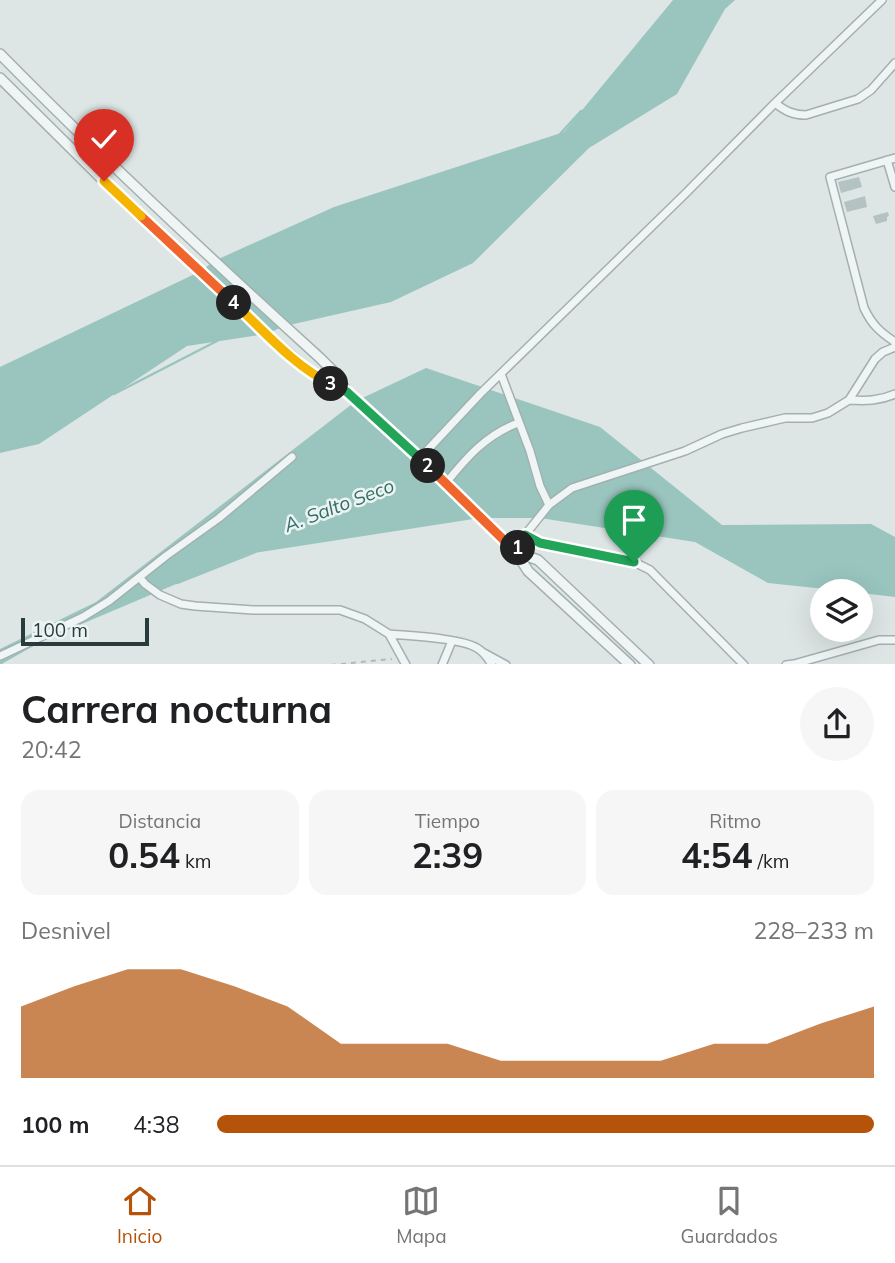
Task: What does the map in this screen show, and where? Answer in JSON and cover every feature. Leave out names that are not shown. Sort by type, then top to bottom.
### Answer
[{"type":"street","points":[[420,458],[501,374],[882,0]]},
{"type":"street","points":[[0,54],[233,279],[320,358],[356,401],[420,458],[516,552],[528,571],[629,664]]},
{"type":"street","points":[[775,103],[786,112],[806,115],[858,99],[871,90],[895,63]]},
{"type":"street","points":[[0,78],[266,334],[307,369],[347,392]]},
{"type":"street","points":[[516,552],[525,535],[549,505],[572,488],[685,451],[722,434],[785,418],[812,418],[828,413],[849,400],[875,359],[895,344],[875,327],[864,308],[831,177],[891,159],[895,187]]},
{"type":"street","points":[[221,290],[233,279]]},
{"type":"street","points":[[501,374],[549,505]]},
{"type":"street","points":[[849,400],[869,402],[895,394]]},
{"type":"street","points":[[446,484],[484,442],[500,429],[518,423]]},
{"type":"street","points":[[0,656],[83,617],[119,595],[166,556],[219,518],[292,457]]},
{"type":"street","points":[[525,535],[540,543],[634,562],[650,569],[745,664]]},
{"type":"street","points":[[516,552],[538,560],[649,664]]},
{"type":"street","points":[[140,578],[160,596],[181,604],[253,610],[340,610],[365,619],[388,634],[405,661]]},
{"type":"street","points":[[388,634],[475,646],[506,664]]},
{"type":"street","points":[[610,646],[620,636]]},
{"type":"street","points":[[786,664],[879,640],[895,640]]},
{"type":"street","points":[[442,664],[452,641]]},
{"type":"street","points":[[484,653],[492,664]]},
{"type":"path","points":[[331,664],[405,661]]},
{"type":"water","points":[[673,0],[735,0],[725,9],[677,94],[589,148],[473,263],[391,302],[285,326],[266,334],[187,346],[39,444],[0,453],[0,367],[201,271],[214,261],[334,207],[564,132]]},
{"type":"water","points":[[426,368],[600,427],[722,525],[871,524],[895,537],[895,597],[873,594],[873,579],[810,579],[810,587],[768,583],[695,542],[540,518],[480,518],[247,554],[44,640],[0,664],[0,649],[96,602],[356,401]]},
{"type":"building","points":[[859,177],[862,187],[841,193],[838,182]]},
{"type":"building","points":[[865,196],[867,207],[847,212],[844,202]]},
{"type":"building","points":[[888,212],[887,221],[876,224],[873,216]]},
{"type":"waterway","points":[[560,134],[581,111]]},
{"type":"waterway","points":[[114,394],[217,341]]},
{"type":"waterway","name":"A. Salto Seco","points":[[177,583],[255,552]]},
{"type":"route","points":[[104,181],[287,353],[326,382],[347,392],[396,436],[516,552],[525,535],[540,543],[634,562]]}]
